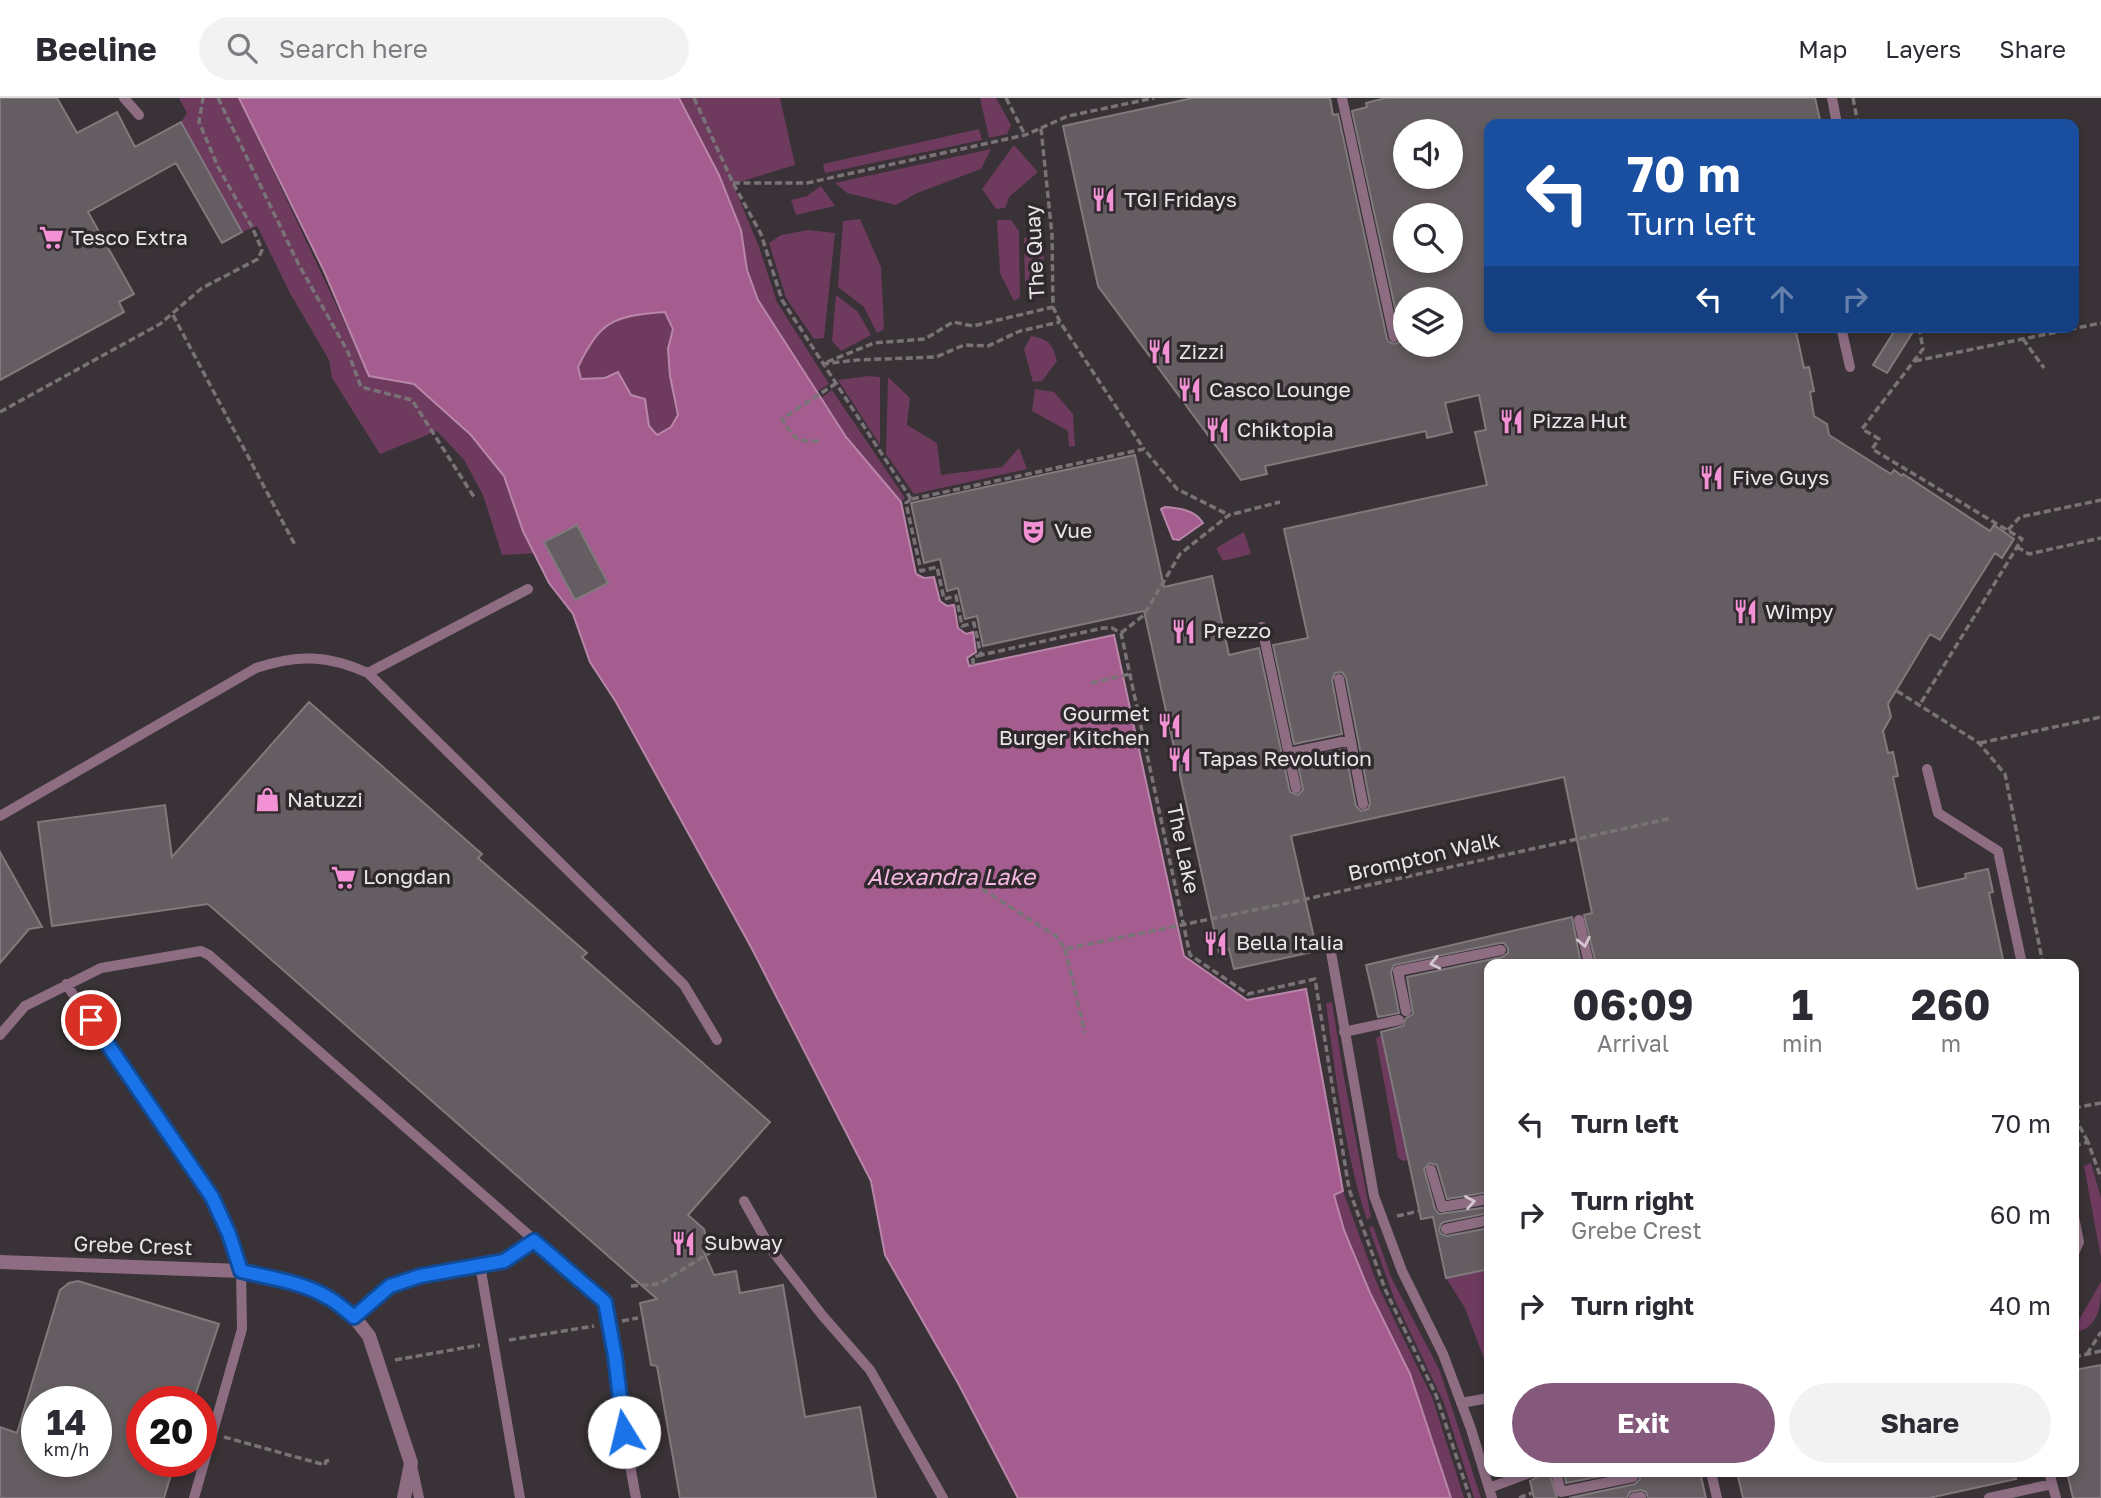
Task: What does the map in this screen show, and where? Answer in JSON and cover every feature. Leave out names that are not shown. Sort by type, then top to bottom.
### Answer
[{"type":"street","name":"Grebe Crest","points":[[0,1262],[241,1271],[290,1282],[329,1297],[354,1317],[369,1336],[411,1463],[404,1498]]},
{"type":"lane","points":[[124,98],[139,115]]},
{"type":"lane","points":[[1342,98],[1393,332]]},
{"type":"lane","points":[[1832,98],[1836,119]]},
{"type":"lane","points":[[1842,333],[1850,367]]},
{"type":"lane","points":[[368,673],[528,589]]},
{"type":"lane","points":[[1262,627],[1296,788]]},
{"type":"lane","points":[[0,816],[256,668],[296,658],[318,658],[345,663],[368,673],[684,985],[717,1040]]},
{"type":"lane","points":[[1339,679],[1363,804]]},
{"type":"lane","points":[[1289,753],[1351,740]]},
{"type":"lane","points":[[1927,769],[1938,813],[1998,851],[2020,959]]},
{"type":"lane","points":[[1579,920],[1587,959]]},
{"type":"lane","points":[[1344,1032],[1403,1015],[1398,971],[1502,950]]},
{"type":"lane","points":[[0,1035],[25,1006],[101,968],[201,951],[209,955],[605,1302],[615,1356],[619,1405],[636,1498]]},
{"type":"lane","points":[[1331,952],[1374,1196],[1402,1271],[1443,1354],[1484,1472]]},
{"type":"lane","points":[[66,984],[212,1197],[229,1234],[241,1271],[242,1329],[217,1416]]},
{"type":"lane","points":[[1431,1170],[1442,1207],[1484,1200]]},
{"type":"lane","points":[[744,1201],[771,1249],[822,1315],[870,1370],[943,1498]]},
{"type":"lane","points":[[1446,1229],[1484,1221]]},
{"type":"lane","points":[[354,1317],[390,1286],[420,1276],[504,1261],[534,1241]]},
{"type":"lane","points":[[480,1265],[520,1498]]},
{"type":"lane","points":[[1461,1403],[1484,1399]]},
{"type":"lane","points":[[411,1463],[419,1498]]},
{"type":"lane","points":[[194,1498],[200,1477]]},
{"type":"lane","points":[[1491,1493],[1522,1477]]},
{"type":"lane","points":[[1557,1477],[1561,1492],[1633,1477]]},
{"type":"lane","points":[[1712,1477],[1717,1498]]},
{"type":"lane","points":[[2050,1477],[2056,1498]]},
{"type":"lane","points":[[1989,1498],[2052,1484]]},
{"type":"path","points":[[0,412],[160,324],[202,288],[258,259],[261,250],[253,229],[218,167],[199,122],[203,98]]},
{"type":"path","points":[[218,98],[299,265],[348,352],[361,387],[412,400],[474,497]]},
{"type":"path","points":[[694,98],[733,183],[761,234],[782,300],[911,499]]},
{"type":"path","points":[[1006,98],[1026,135]]},
{"type":"path","points":[[733,183],[807,183],[1026,135],[1068,116],[1154,98]]},
{"type":"path","points":[[1853,98],[1857,119]]},
{"type":"path","name":"The Quay","points":[[1041,128],[1052,235],[1053,307],[1060,322],[1144,449],[1177,489],[1229,515]]},
{"type":"path","points":[[822,364],[874,342],[925,339],[953,322],[973,326],[1053,307]]},
{"type":"path","points":[[172,314],[295,545]]},
{"type":"path","points":[[822,364],[936,357],[964,345],[988,346],[1020,331],[1060,322]]},
{"type":"path","points":[[2079,328],[2101,323]]},
{"type":"path","points":[[1919,706],[2022,538],[1872,449],[1879,439],[1862,429],[1923,349],[1920,333]]},
{"type":"path","points":[[1912,362],[2052,333]]},
{"type":"path","points":[[2023,339],[2044,368]]},
{"type":"path","points":[[818,441],[802,442],[793,437],[782,419],[835,384]]},
{"type":"path","points":[[981,654],[974,623],[962,626],[956,596],[944,599],[937,567],[921,570],[906,503],[911,499],[1144,449]]},
{"type":"path","points":[[1943,500],[1947,495]]},
{"type":"path","points":[[2008,530],[2020,517],[2101,500]]},
{"type":"path","points":[[974,665],[973,657],[981,654],[1103,628],[1112,628],[1121,633],[1144,615],[1180,554],[1229,515],[1280,502]]},
{"type":"path","points":[[2017,547],[2029,554],[2101,538]]},
{"type":"path","name":"The Lake","points":[[1121,633],[1190,955],[1248,994],[1315,979]]},
{"type":"path","points":[[1091,683],[1130,674]]},
{"type":"path","points":[[1897,691],[1979,743],[2005,774],[2042,959]]},
{"type":"path","points":[[1979,743],[2101,717]]},
{"type":"path","name":"Brompton Walk","points":[[1065,949],[1672,818]]},
{"type":"path","points":[[982,889],[1056,936],[1065,949],[1085,1033]]},
{"type":"path","points":[[2079,1106],[2101,1103]]},
{"type":"path","points":[[2079,1125],[2101,1178]]},
{"type":"path","points":[[2079,1145],[2088,1142]]},
{"type":"path","points":[[631,1286],[659,1284],[716,1249]]},
{"type":"path","points":[[392,1361],[638,1318]]},
{"type":"path","points":[[2087,1354],[2101,1332]]},
{"type":"path","points":[[2079,1356],[2101,1351]]},
{"type":"path","points":[[217,1435],[325,1465],[326,1461],[330,1460]]},
{"type":"path","points":[[1518,1498],[1532,1493]]},
{"type":"shaded area","points":[[179,98],[239,98],[369,375],[414,384],[471,435],[504,476],[535,553],[502,555],[483,495],[464,460],[437,431],[380,454],[332,378],[329,360],[290,293],[257,226],[242,232],[181,122],[187,113]]},
{"type":"shaded area","points":[[679,98],[780,98],[795,165],[733,184],[759,247],[777,302],[829,384],[817,392],[758,300],[747,270],[741,230],[719,175]]},
{"type":"shaded area","points":[[980,98],[996,98],[1011,125],[1007,134],[989,138]]},
{"type":"shaded area","points":[[979,129],[982,140],[825,173],[823,164]]},
{"type":"shaded area","points":[[1014,145],[1038,172],[1009,197],[1005,208],[996,209],[982,189]]},
{"type":"shaded area","points":[[991,149],[981,169],[917,193],[896,205],[847,193],[835,183]]},
{"type":"shaded area","points":[[821,186],[835,206],[796,215],[791,200],[807,196]]},
{"type":"shaded area","points":[[860,219],[881,267],[884,329],[877,333],[864,307],[838,287],[843,221]]},
{"type":"shaded area","points":[[997,220],[1011,220],[1019,231],[1020,297],[1014,301],[1000,273]]},
{"type":"shaded area","points":[[808,230],[835,233],[824,338],[814,339],[786,298],[769,243],[781,235]]},
{"type":"shaded area","points":[[1035,235],[1042,241],[1045,271],[1037,291],[1025,287],[1024,238]]},
{"type":"shaded area","points":[[836,295],[858,312],[871,335],[841,351],[832,341]]},
{"type":"shaded area","points":[[665,311],[673,329],[668,349],[678,415],[671,427],[657,436],[649,427],[645,399],[632,395],[618,372],[605,378],[581,379],[578,367],[594,339],[610,323],[632,315]]},
{"type":"shaded area","points":[[1031,336],[1049,343],[1057,361],[1042,381],[1033,382],[1024,349]]},
{"type":"shaded area","points":[[880,377],[880,445],[838,380]]},
{"type":"shaded area","points":[[888,377],[910,398],[907,425],[937,443],[941,475],[1002,467],[1019,448],[1027,469],[914,494],[886,454]]},
{"type":"shaded area","points":[[1035,389],[1054,392],[1073,414],[1075,446],[1069,447],[1068,431],[1032,411]]},
{"type":"shaded area","points":[[832,390],[905,498],[901,502],[846,437],[821,398]]},
{"type":"shaded area","points":[[1244,532],[1251,554],[1223,561],[1216,548]]},
{"type":"shaded area","points":[[1332,1002],[1371,1217],[1367,1220],[1353,1168],[1337,1085],[1326,1003]]},
{"type":"shaded area","points":[[1382,1035],[1408,1160],[1404,1161],[1398,1158],[1376,1038]]},
{"type":"shaded area","points":[[2091,1163],[2101,1198],[2101,1258],[2084,1166]]},
{"type":"shaded area","points":[[1343,1191],[1378,1286],[1432,1397],[1464,1498],[1451,1498],[1410,1374],[1369,1291],[1344,1230],[1334,1194]]},
{"type":"shaded area","points":[[1373,1226],[1391,1277],[1440,1371],[1481,1498],[1474,1498],[1444,1403],[1394,1298],[1369,1228]]},
{"type":"shaded area","points":[[1484,1270],[1484,1359],[1465,1308],[1446,1278]]},
{"type":"shaded area","points":[[2101,1282],[2100,1304],[2096,1317],[2081,1331],[2079,1319]]},
{"type":"water","name":"Alexandra Lake","points":[[239,98],[679,98],[719,175],[741,230],[747,270],[758,300],[846,437],[901,502],[916,574],[924,578],[934,577],[940,601],[947,606],[954,605],[958,628],[966,634],[973,632],[976,652],[967,658],[969,666],[1114,635],[1184,956],[1247,1000],[1306,989],[1343,1191],[1334,1195],[1344,1230],[1370,1293],[1410,1374],[1451,1498],[1018,1498],[958,1383],[885,1255],[871,1181],[751,947],[616,702],[590,662],[573,614],[549,583],[523,531],[504,476],[471,435],[414,384],[369,376],[324,271]],"holes":[[[665,312],[673,329],[668,349],[678,415],[671,427],[657,435],[649,426],[645,399],[631,395],[618,372],[605,378],[581,379],[578,367],[594,339],[611,323],[633,316]]]},
{"type":"water","points":[[1165,507],[1191,512],[1203,523],[1179,540],[1173,539],[1161,509]]},
{"type":"building","name":"Tesco Extra","points":[[0,98],[57,98],[77,133],[117,112],[135,147],[181,122],[242,232],[222,243],[176,163],[88,212],[134,294],[119,302],[124,312],[0,380]]},
{"type":"building","points":[[1193,98],[1330,98],[1333,115],[1338,114],[1387,339],[1393,343],[1393,357],[1463,357],[1463,287],[1393,287],[1393,298],[1352,111],[1367,107],[1366,103],[1386,98],[1815,98],[1820,119],[1484,119],[1484,333],[1796,333],[1804,368],[1809,367],[1814,391],[1810,392],[1814,416],[1827,424],[1829,435],[1891,474],[1894,470],[1902,476],[1903,474],[1990,531],[1994,525],[2014,539],[2002,558],[1995,553],[1940,640],[1930,634],[1888,704],[1891,717],[1883,731],[1888,753],[1893,752],[1898,776],[1893,777],[1917,889],[1966,878],[1965,874],[1988,869],[1993,892],[1989,893],[2003,959],[1595,959],[1584,915],[1592,913],[1564,777],[1291,836],[1317,951],[1234,969],[1229,949],[1219,952],[1144,611],[983,646],[977,616],[965,619],[958,588],[947,591],[940,559],[924,563],[911,503],[1135,455],[1164,587],[1212,576],[1229,655],[1259,648],[1290,792],[1298,795],[1303,790],[1297,759],[1345,749],[1356,806],[1361,811],[1368,809],[1370,803],[1346,678],[1342,672],[1335,673],[1332,680],[1342,734],[1294,744],[1273,645],[1308,638],[1284,529],[1487,485],[1475,432],[1486,430],[1479,395],[1445,403],[1452,432],[1427,438],[1426,431],[1265,466],[1267,474],[1241,480],[1098,286],[1063,126]]},
{"type":"building","points":[[1893,333],[1912,333],[1887,373],[1873,365]]},
{"type":"building","points":[[577,525],[608,583],[575,600],[544,542]]},
{"type":"building","points":[[309,702],[482,854],[478,858],[587,953],[582,957],[770,1122],[688,1215],[704,1229],[706,1238],[703,1250],[714,1275],[736,1271],[740,1293],[783,1285],[805,1417],[860,1407],[876,1498],[680,1498],[657,1366],[651,1365],[640,1303],[657,1299],[208,904],[52,926],[38,822],[165,805],[172,857]]},
{"type":"building","points":[[0,852],[42,927],[29,929],[0,963]]},
{"type":"building","points":[[1572,917],[1580,959],[1492,959],[1508,953],[1504,943],[1500,943],[1394,965],[1391,972],[1399,1013],[1378,1017],[1366,965]]},
{"type":"building","points":[[1484,961],[1484,1193],[1447,1199],[1437,1165],[1430,1163],[1424,1169],[1435,1209],[1439,1214],[1484,1208],[1484,1214],[1444,1222],[1439,1230],[1447,1236],[1484,1229],[1484,1270],[1446,1278],[1433,1217],[1421,1219],[1381,1032],[1403,1026],[1406,1018],[1413,1014],[1407,977]]},
{"type":"building","points":[[78,1281],[219,1324],[198,1386],[126,1386],[126,1477],[170,1477],[164,1498],[0,1498],[0,1427],[17,1433],[21,1420],[21,1477],[112,1477],[112,1386],[31,1386],[60,1290],[69,1283]]},
{"type":"building","points":[[2101,1365],[2101,1498],[2073,1498],[2068,1477],[2079,1477],[2079,1369]]},
{"type":"building","points":[[1537,1477],[1551,1477],[1557,1498],[1534,1498],[1530,1481]]},
{"type":"building","points":[[1565,1477],[1597,1477],[1566,1483]]},
{"type":"building","points":[[1701,1477],[1706,1498],[1648,1498],[1646,1492],[1641,1490],[1630,1492],[1627,1498],[1569,1498],[1635,1484],[1640,1479]]},
{"type":"building","points":[[1738,1477],[2016,1479],[1929,1498],[1743,1498]]},
{"type":"place","name":"TGI Fridays","points":[[1104,200]]},
{"type":"place","name":"Tesco Extra","points":[[51,238]]},
{"type":"place","name":"Zizzi","points":[[1159,352]]},
{"type":"place","name":"Casco Lounge","points":[[1189,390]]},
{"type":"place","name":"Pizza Hut","points":[[1512,421]]},
{"type":"place","name":"Chiktopia","points":[[1217,430]]},
{"type":"place","name":"Five Guys","points":[[1712,478]]},
{"type":"place","name":"Vue","points":[[1034,531]]},
{"type":"place","name":"Wimpy","points":[[1745,612]]},
{"type":"place","name":"Prezzo","points":[[1183,631]]},
{"type":"place","name":"Gourmet Burger Kitchen","points":[[1170,726]]},
{"type":"place","name":"Tapas Revolution","points":[[1179,759]]},
{"type":"place","name":"Natuzzi","points":[[267,800]]},
{"type":"place","name":"Longdan","points":[[343,877]]},
{"type":"place","name":"Bella Italia","points":[[1216,943]]},
{"type":"place","name":"Subway","points":[[684,1243]]},
{"type":"route","points":[[91,1020],[212,1197],[229,1234],[241,1271],[290,1282],[319,1292],[354,1317],[390,1286],[420,1276],[504,1261],[534,1241],[605,1302],[624,1432]]}]
